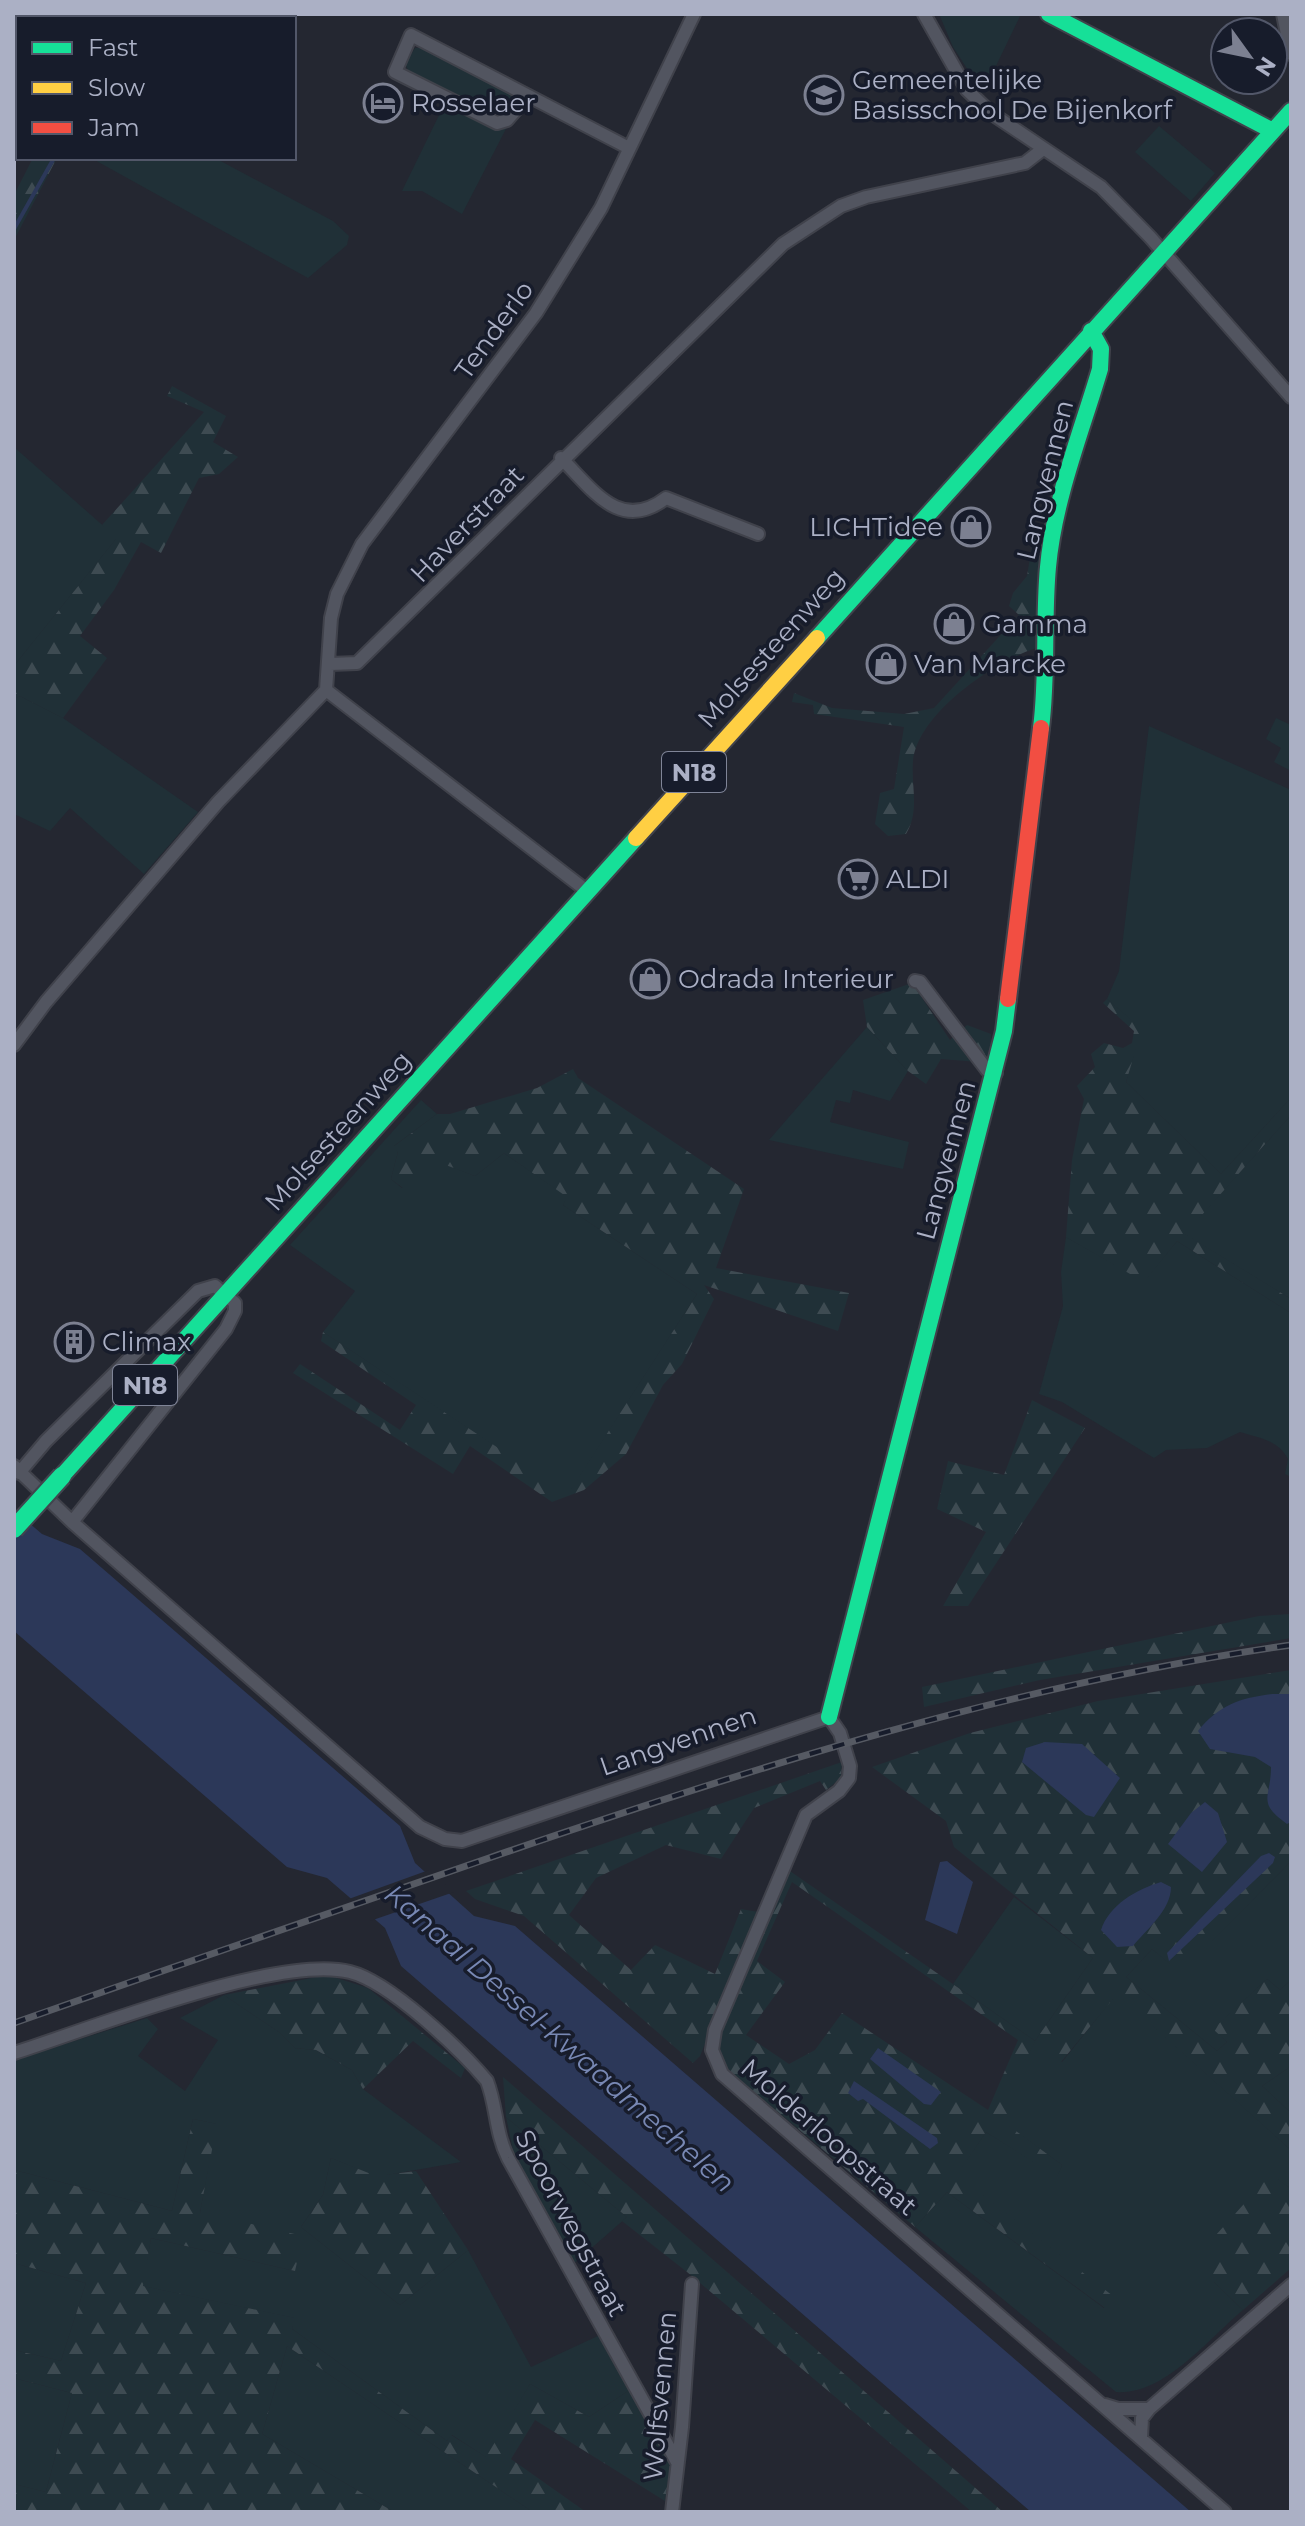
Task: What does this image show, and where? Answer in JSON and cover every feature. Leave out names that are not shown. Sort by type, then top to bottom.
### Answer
[{"type":"main road","points":[[1049,14],[1271,130]]},
{"type":"main road","name":"Molsesteenweg","points":[[14,1529],[1291,111]]},
{"type":"main road","name":"Langvennen","points":[[829,1717],[996,1073],[1011,994],[1044,717],[1050,632],[1048,566],[1059,510],[1100,369],[1101,349],[1091,331]]},
{"type":"street","name":"Tenderlo","points":[[330,664],[331,618],[337,594],[362,544],[536,313],[601,208],[694,14]]},
{"type":"street","points":[[924,14],[967,90],[991,113],[1101,187],[1163,251],[1291,397]]},
{"type":"street","points":[[1283,14],[1291,54]]},
{"type":"street","points":[[528,96],[507,120],[497,123],[395,72],[411,35],[629,148]]},
{"type":"street","name":"Haverstraat","points":[[330,664],[357,663],[422,602],[561,458],[783,244],[812,222],[866,197],[1025,163],[1043,149]]},
{"type":"street","points":[[561,458],[596,495],[630,512],[640,514],[666,498],[758,534]]},
{"type":"street","points":[[14,1045],[46,1002],[218,802],[326,690],[330,664]]},
{"type":"street","points":[[326,690],[587,891]]},
{"type":"street","name":"Langvennen","points":[[915,981],[920,982],[987,1070],[996,1073]]},
{"type":"street","points":[[17,1470],[198,1291],[215,1286],[227,1293],[235,1303],[235,1311],[226,1329],[72,1522]]},
{"type":"street","name":"Langvennen","points":[[17,1470],[72,1522],[420,1827],[445,1839],[462,1841],[829,1717]]},
{"type":"street","name":"Molderloopstraat","points":[[829,1717],[840,1733],[850,1766],[849,1778],[839,1791],[806,1815],[715,2030],[714,2061],[722,2074],[1225,2512]]},
{"type":"street","name":"Spoorwegstraat","points":[[14,2053],[226,1985],[274,1974],[336,1969],[385,1987],[487,2081],[500,2141],[677,2462]]},
{"type":"street","name":"Wolfsvennen","points":[[672,2512],[692,2284]]},
{"type":"street","points":[[1141,2438],[1142,2418],[1149,2409],[1291,2285]]},
{"type":"street","points":[[1102,2404],[1118,2409],[1149,2409]]},
{"type":"green space","points":[[939,14],[1021,14],[983,93],[953,47]]},
{"type":"green space","points":[[415,48],[424,48],[509,93],[515,101],[500,116],[493,116],[410,74],[405,64]]},
{"type":"green space","points":[[445,103],[493,127],[508,125],[462,214],[422,191],[402,191]]},
{"type":"green space","points":[[1159,126],[1215,173],[1191,201],[1135,152]]},
{"type":"green space","points":[[32,160],[56,160],[14,240],[14,195]]},
{"type":"green space","points":[[95,160],[219,160],[333,221],[349,236],[347,245],[308,278]]},
{"type":"green space","points":[[172,386],[226,416],[213,442],[238,457],[219,474],[199,478],[161,553],[141,542],[114,590],[80,636],[107,658],[63,718],[20,696],[14,699],[14,666],[116,539],[102,525],[204,412],[167,396]]},
{"type":"green space","points":[[14,447],[117,538],[14,666]]},
{"type":"green space","points":[[1033,540],[1045,542],[1036,648],[980,677],[928,725],[913,761],[913,817],[906,834],[888,836],[875,824],[880,793],[894,789],[904,727],[814,714],[813,705],[792,702],[794,693],[832,708],[904,714],[934,708],[1019,615],[1009,606],[1013,593],[1027,576]]},
{"type":"green space","points":[[20,696],[63,718],[198,812],[144,874],[70,808],[50,831],[14,814],[14,699]]},
{"type":"green space","points":[[1276,718],[1291,725],[1291,771],[1274,762],[1281,748],[1266,739]]},
{"type":"green space","points":[[1149,726],[1291,790],[1291,1098],[1221,1174],[1126,1082],[1141,1029],[1107,999],[1119,971]]},
{"type":"green space","points":[[912,983],[950,1040],[967,1025],[991,1034],[991,1063],[941,1059],[926,1084],[908,1071],[867,1027],[863,1000]]},
{"type":"green space","points":[[1107,999],[1142,1029],[1126,1082],[1221,1174],[1291,1098],[1291,1115],[1185,1234],[1291,1299],[1291,1313],[1177,1241],[1144,1282],[1066,1237],[1072,1160],[1084,1099],[1077,1086],[1095,1067],[1091,1054],[1104,1043],[1123,1048],[1132,1043],[1134,1031],[1103,1003]]},
{"type":"green space","points":[[867,1027],[908,1071],[890,1101],[853,1090],[850,1103],[836,1100],[830,1122],[909,1142],[903,1169],[769,1140]]},
{"type":"green space","points":[[573,1069],[578,1078],[744,1189],[716,1268],[849,1293],[838,1331],[704,1285],[714,1299],[682,1364],[663,1385],[626,1454],[584,1490],[552,1502],[470,1446],[453,1474],[293,1373],[300,1364],[400,1430],[416,1405],[321,1341],[323,1332],[568,1494],[697,1294],[563,1205],[567,1197],[504,1153],[475,1176],[427,1158],[403,1188],[391,1179],[398,1152],[393,1147],[437,1114],[450,1114],[537,1088]]},
{"type":"green space","points":[[421,1100],[437,1114],[394,1146],[398,1152],[391,1179],[402,1188],[427,1157],[475,1176],[504,1153],[568,1197],[563,1205],[697,1294],[568,1495],[323,1332],[355,1291],[290,1245]]},
{"type":"green space","points":[[1291,1115],[1291,1299],[1184,1234]]},
{"type":"green space","points":[[1066,1237],[1144,1281],[1177,1241],[1291,1313],[1291,1477],[1285,1474],[1288,1459],[1284,1453],[1261,1438],[1240,1432],[1207,1448],[1166,1450],[1154,1458],[1062,1402],[1039,1394],[1063,1306],[1061,1272]]},
{"type":"green space","points":[[1032,1400],[1085,1428],[968,1606],[943,1606],[986,1532],[937,1509],[948,1461],[1004,1475]]},
{"type":"green space","points":[[1291,1614],[1291,1638],[1040,1680],[924,1707],[922,1687],[1259,1616]]},
{"type":"green space","points":[[1291,1670],[1291,1861],[1181,1973],[1152,1949],[1126,1977],[1217,2051],[1227,2042],[1213,2029],[1267,1979],[1280,1990],[1291,1980],[1291,2066],[1262,2086],[1291,2113],[1291,2150],[1117,1994],[1061,2062],[1035,2042],[1009,2091],[1019,2097],[1005,2123],[1062,2165],[1057,2177],[986,2132],[957,2175],[1113,2296],[1105,2308],[947,2192],[915,2227],[715,2059],[722,2026],[787,1869],[1035,2041],[1093,1958],[954,1847],[946,1821],[872,1767],[970,1733],[1098,1701]],"holes":[[[792,1882],[1018,2040],[988,2110],[842,2013],[815,2050],[789,2064],[746,2035],[785,1982],[757,1961]]]},
{"type":"green space","points":[[842,1762],[841,1778],[826,1790],[820,1781],[754,1808],[721,1859],[666,1845],[596,1878],[569,1915],[631,1970],[655,1945],[715,1974],[741,1909],[758,1912],[700,2056],[693,2063],[524,1916],[475,1899],[466,1891]]},
{"type":"green space","points":[[1291,1861],[1291,1980],[1280,1990],[1267,1979],[1214,2029],[1227,2042],[1217,2051],[1126,1977],[1152,1949],[1181,1972]]},
{"type":"green space","points":[[1014,1897],[1093,1958],[1035,2041],[953,1984]]},
{"type":"green space","points":[[327,1975],[368,1988],[465,2068],[461,2078],[413,2041],[363,2089],[352,2070],[316,2050],[295,2048],[279,2032],[224,1995]]},
{"type":"green space","points":[[1117,1993],[1291,2150],[1291,2189],[1271,2175],[1214,2282],[1243,2310],[1168,2375],[1134,2391],[1116,2392],[915,2227],[947,2192],[1104,2308],[1112,2296],[956,2175],[986,2132],[1057,2176],[1062,2165],[1004,2123],[1008,2091],[1035,2041],[1062,2062]]},
{"type":"green space","points":[[224,1995],[279,2032],[295,2048],[316,2050],[352,2070],[363,2089],[461,2162],[376,2177],[331,2158],[323,2195],[301,2227],[400,2305],[468,2250],[531,2367],[600,2335],[631,2389],[589,2417],[530,2384],[487,2458],[452,2435],[447,2441],[292,2329],[294,2318],[142,2286],[151,2238],[295,2271],[200,2212],[216,2124],[193,2119],[172,2211],[14,2170],[14,2060],[147,2018],[158,2029],[138,2056],[185,2091],[218,2040],[180,2018]]},
{"type":"green space","points":[[1291,2066],[1291,2113],[1262,2086]]},
{"type":"green space","points":[[503,2077],[1003,2512],[972,2512],[622,2221],[627,2217],[506,2117]]},
{"type":"green space","points":[[506,2117],[627,2217],[571,2266],[514,2155]]},
{"type":"green space","points":[[193,2119],[217,2124],[200,2212],[303,2236],[295,2271],[151,2238],[143,2286],[295,2318],[292,2329],[447,2441],[451,2435],[486,2457],[530,2384],[589,2417],[631,2389],[671,2460],[665,2501],[535,2420],[511,2459],[586,2512],[533,2512],[287,2346],[262,2434],[394,2512],[14,2512],[14,2484],[46,2492],[72,2393],[14,2378],[14,2350],[61,2361],[86,2283],[14,2263],[14,2170],[172,2211]]},
{"type":"green space","points":[[331,2158],[376,2176],[416,2171],[468,2250],[400,2305],[301,2227],[323,2195]]},
{"type":"green space","points":[[1271,2174],[1291,2189],[1291,2268],[1243,2310],[1214,2282],[1206,2246]]},
{"type":"green space","points":[[14,2263],[86,2283],[61,2361],[14,2350]]},
{"type":"green space","points":[[287,2346],[533,2512],[394,2512],[262,2434]]},
{"type":"green space","points":[[14,2378],[72,2393],[46,2492],[14,2484]]},
{"type":"water","name":"Kanaal Dessel-Kwaadmechelen","points":[[14,1510],[42,1534],[80,1549],[400,1826],[415,1863],[474,1916],[515,1926],[1191,2512],[1031,2512],[401,1966],[385,1928],[327,1878],[287,1867],[14,1631]]},
{"type":"water","points":[[1272,1694],[1291,1694],[1291,1822],[1287,1824],[1277,1817],[1268,1804],[1271,1767],[1255,1757],[1210,1749],[1198,1731],[1231,1704]]},
{"type":"water","points":[[1045,1742],[1082,1744],[1120,1778],[1094,1817],[1086,1815],[1022,1762],[1026,1748]]},
{"type":"water","points":[[1205,1802],[1218,1813],[1227,1842],[1202,1872],[1168,1844],[1191,1813]]},
{"type":"water","points":[[1269,1853],[1275,1857],[1273,1863],[1169,1961],[1167,1953],[1261,1856]]},
{"type":"water","points":[[947,1861],[973,1882],[957,1934],[925,1920],[940,1862]]},
{"type":"water","points":[[1161,1882],[1171,1887],[1163,1911],[1133,1946],[1117,1947],[1101,1930],[1110,1913],[1134,1894]]},
{"type":"water","points":[[878,2048],[941,2092],[931,2105],[924,2104],[870,2059]]},
{"type":"water","points":[[854,2081],[937,2138],[938,2143],[930,2149],[863,2099],[858,2101],[848,2093]]},
{"type":"pier","points":[[429,1870],[454,1892],[370,1921],[346,1900]]},
{"type":"waterway","points":[[385,14],[401,14]]},
{"type":"waterway","points":[[14,229],[53,160]]},
{"type":"railway","points":[[14,2023],[587,1825],[785,1761],[885,1732],[1086,1682],[1291,1645]]},
{"type":"traffic: fast","points":[[1049,14],[1271,130]]},
{"type":"traffic: fast","points":[[817,638],[1291,111]]},
{"type":"traffic: fast","points":[[1041,728],[1051,542],[1069,467],[1100,369],[1101,349],[1091,331]]},
{"type":"traffic: fast","points":[[62,1476],[636,838]]},
{"type":"traffic: fast","points":[[829,1717],[1004,1031],[1008,999]]},
{"type":"traffic: fast","points":[[14,1529],[62,1476]]},
{"type":"traffic: slow","points":[[636,838],[817,638]]},
{"type":"traffic: jam","points":[[1008,999],[1041,728]]},
{"type":"place","name":"Gemeentelijke Basisschool De Bijenkorf","points":[[824,95]]},
{"type":"place","name":"Rosselaer","points":[[383,103]]},
{"type":"place","name":"LICHTidee","points":[[971,527]]},
{"type":"place","name":"Gamma","points":[[954,624]]},
{"type":"place","name":"Van Marcke","points":[[886,664]]},
{"type":"place","name":"ALDI","points":[[858,879]]},
{"type":"place","name":"Odrada Interieur","points":[[650,979]]},
{"type":"place","name":"Climax","points":[[74,1342]]}]
